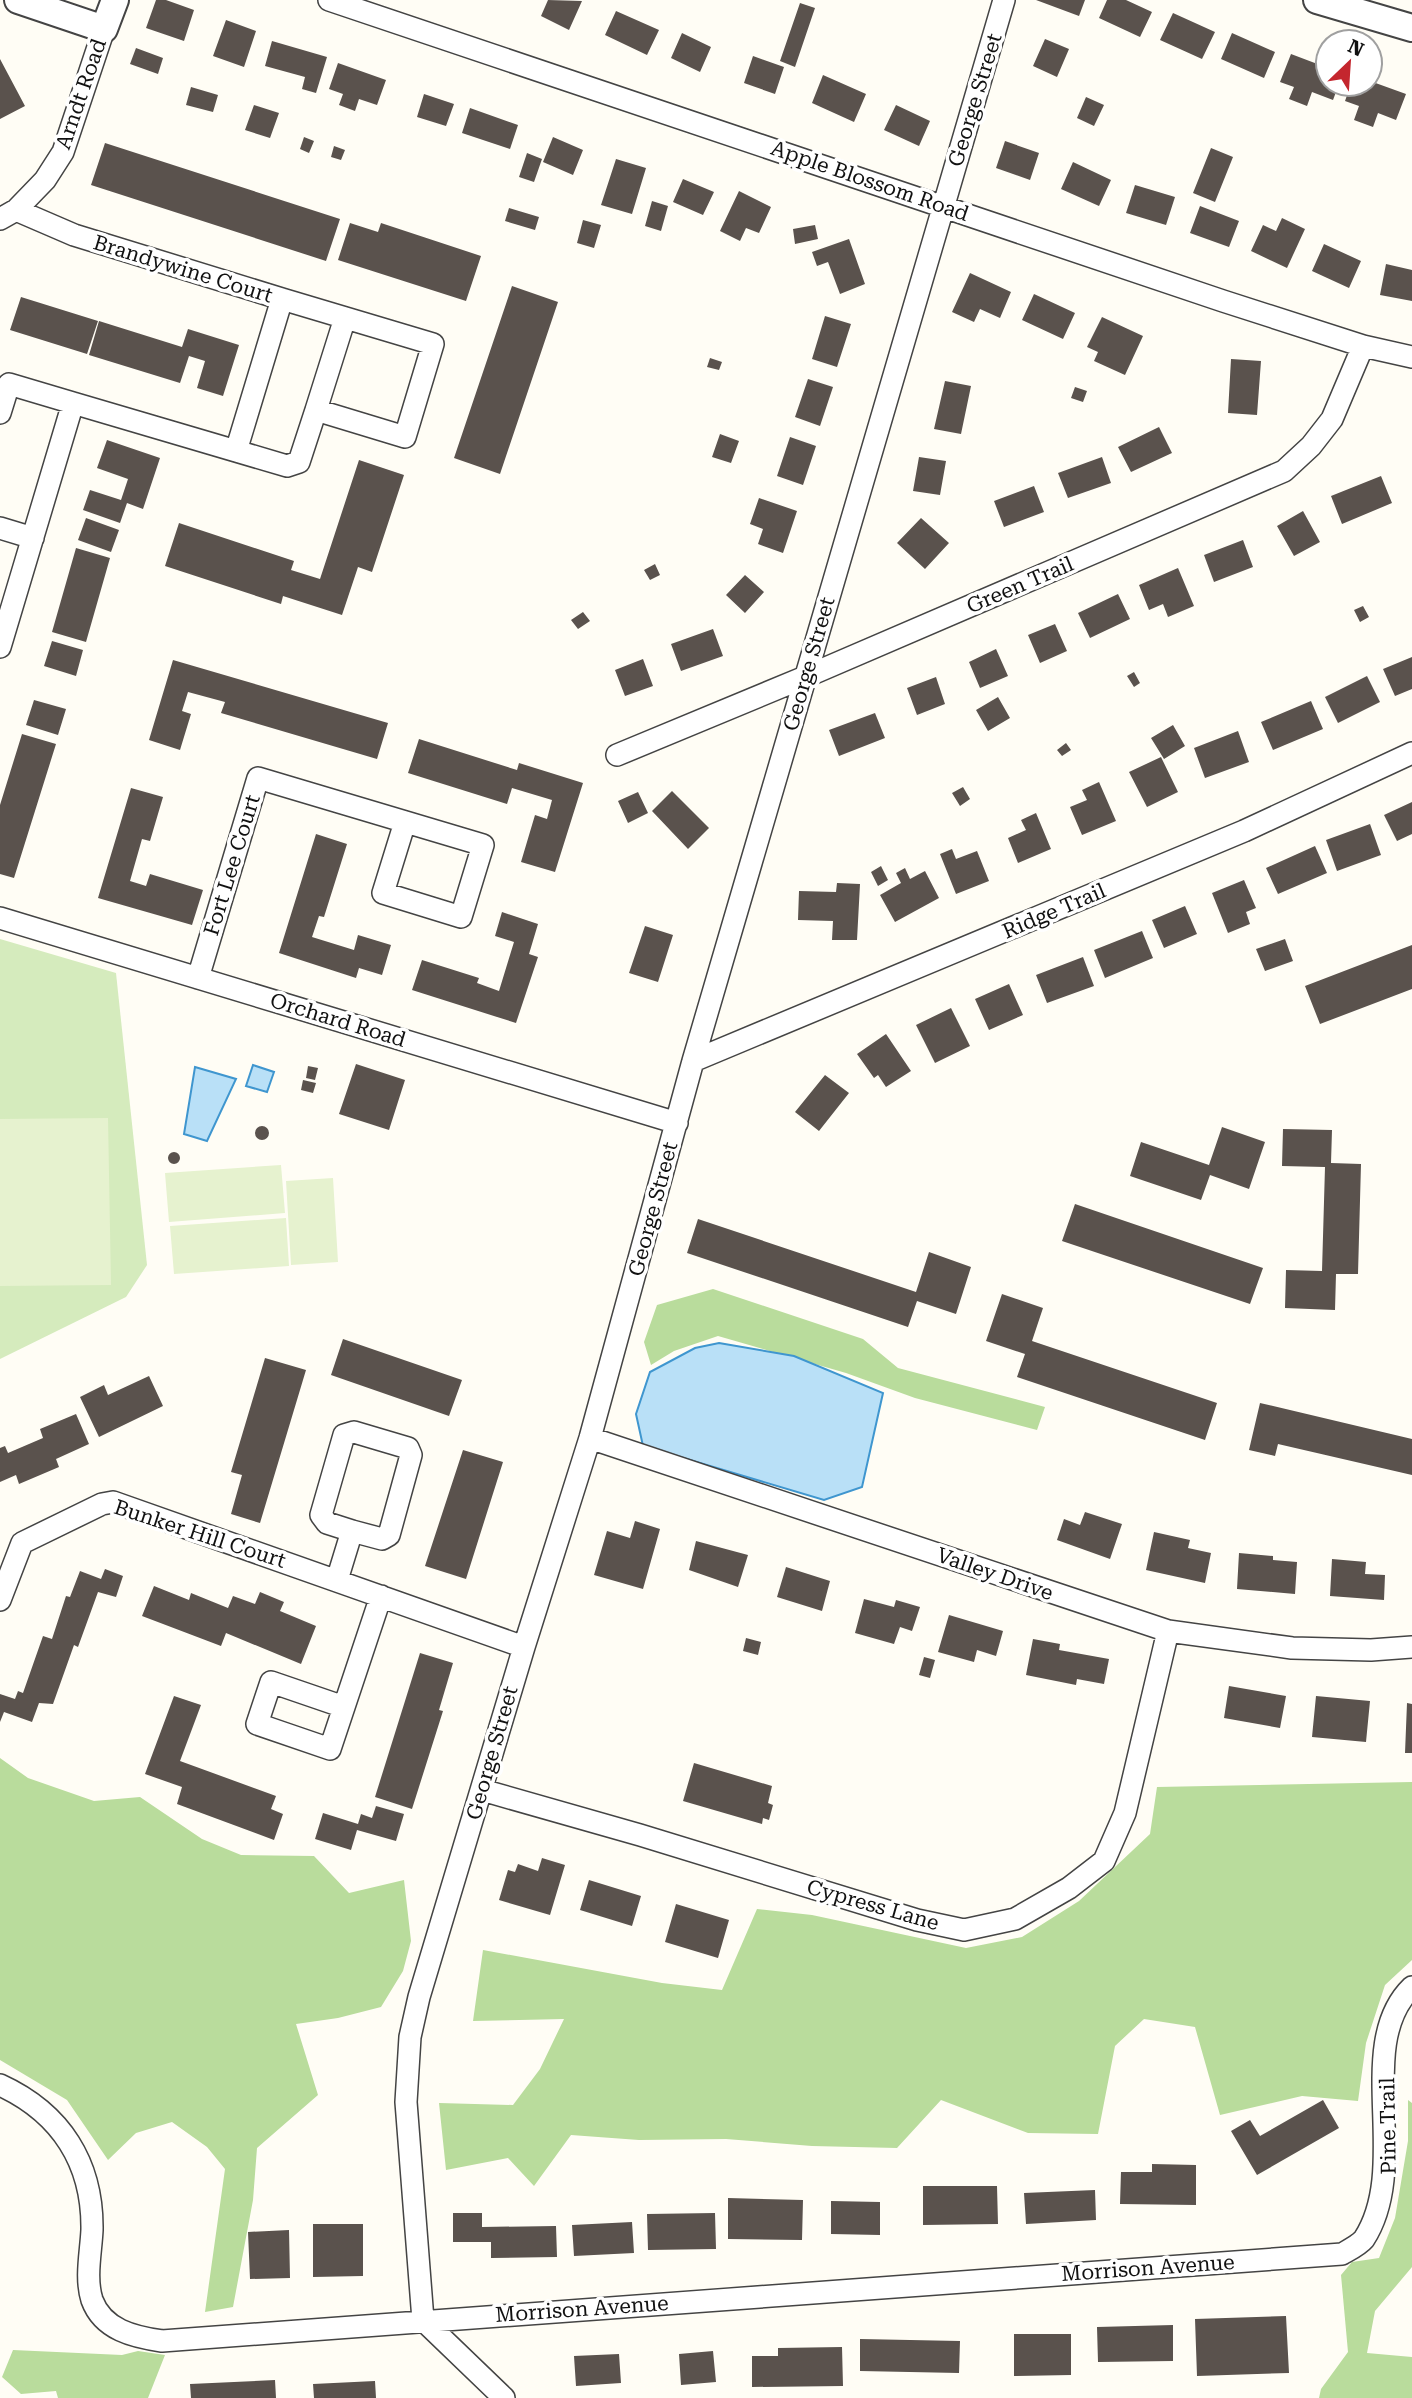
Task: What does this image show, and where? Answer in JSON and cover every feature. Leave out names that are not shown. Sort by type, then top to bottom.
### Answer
[{"type":"street","points":[[18,0],[104,29],[115,0]]},
{"type":"street","name":"Apple Blossom Road","points":[[329,0],[1223,301],[1363,346],[1412,356]]},
{"type":"street","name":"George Street","points":[[423,2320],[405,2102],[410,2037],[419,1997],[590,1438],[694,1061],[1004,0]]},
{"type":"street","points":[[1317,0],[1412,28]]},
{"type":"street","name":"Arndt Road","points":[[8,214],[45,180],[63,152],[104,29]]},
{"type":"street","name":"Brandywine Court","points":[[8,214],[282,299],[236,451]]},
{"type":"street","points":[[282,299],[433,344],[405,437],[316,410]]},
{"type":"street","points":[[0,413],[9,384],[287,466],[299,462],[345,318]]},
{"type":"street","name":"Green Trail","points":[[617,755],[1284,471],[1311,446],[1332,419],[1363,346]]},
{"type":"street","points":[[0,647],[73,403]]},
{"type":"street","points":[[0,528],[33,538]]},
{"type":"street","name":"Ridge Trail","points":[[694,1061],[1244,831],[1412,753]]},
{"type":"street","name":"Fort Lee Court","points":[[198,978],[258,778],[483,845],[461,917],[383,894],[405,822]]},
{"type":"street","name":"Orchard Road","points":[[0,918],[677,1123]]},
{"type":"street","points":[[354,1432],[408,1448],[411,1455],[388,1535],[382,1539],[352,1531],[327,1523],[321,1515],[344,1435],[354,1432]]},
{"type":"street","name":"Valley Drive","points":[[590,1438],[1168,1631],[1292,1648],[1371,1650],[1412,1647]]},
{"type":"street","name":"Bunker Hill Court","points":[[0,1600],[4,1574],[22,1543],[102,1504],[113,1502],[524,1647]]},
{"type":"street","points":[[337,1580],[352,1531]]},
{"type":"street","points":[[344,1707],[381,1596]]},
{"type":"street","name":"Cypress Lane","points":[[482,1790],[640,1835],[917,1920],[964,1930],[1015,1919],[1069,1888],[1104,1861],[1125,1813],[1168,1631]]},
{"type":"street","name":"Pine Trail","points":[[1342,2254],[1363,2240],[1388,2195],[1393,2152],[1386,2043],[1394,2017],[1412,1987]]},
{"type":"street","name":"Morrison Avenue","points":[[0,2085],[33,2104],[53,2122],[76,2150],[89,2189],[92,2228],[89,2287],[93,2302],[115,2329],[140,2338],[162,2341],[1342,2254]]},
{"type":"street","points":[[423,2320],[504,2398]]},
{"type":"green space","points":[[0,939],[116,973],[147,1265],[126,1297],[0,1359]]},
{"type":"green space","points":[[108,1118],[111,1285],[0,1286],[0,1119]]},
{"type":"green space","points":[[281,1165],[285,1213],[169,1222],[165,1173]]},
{"type":"green space","points":[[333,1178],[338,1262],[291,1265],[286,1181]]},
{"type":"green space","points":[[286,1218],[289,1266],[174,1274],[170,1226]]},
{"type":"green space","points":[[713,1289],[863,1339],[898,1368],[1045,1407],[1037,1430],[915,1398],[846,1373],[718,1336],[674,1351],[651,1365],[644,1342],[657,1305]]},
{"type":"green space","points":[[0,1758],[28,1778],[94,1801],[140,1797],[202,1839],[241,1855],[314,1856],[349,1893],[404,1880],[411,1941],[403,1971],[381,2007],[338,2018],[296,2024],[318,2095],[257,2148],[253,2200],[233,2307],[205,2312],[225,2169],[207,2147],[172,2122],[136,2133],[108,2160],[67,2100],[0,2060]]},
{"type":"green space","points":[[1412,1782],[1412,1960],[1385,1985],[1366,2043],[1358,2101],[1302,2096],[1220,2115],[1195,2027],[1144,2019],[1115,2046],[1098,2134],[1028,2133],[941,2100],[897,2148],[812,2146],[726,2139],[639,2140],[571,2135],[534,2186],[508,2158],[446,2170],[439,2103],[513,2105],[540,2069],[564,2019],[473,2021],[483,1950],[662,1983],[722,1990],[757,1909],[812,1915],[966,1948],[1022,1937],[1079,1901],[1150,1834],[1157,1787]]},
{"type":"green space","points":[[1408,2100],[1412,2103],[1412,2267],[1375,2311],[1367,2353],[1412,2357],[1412,2398],[1319,2398],[1321,2389],[1348,2352],[1341,2275],[1352,2262],[1379,2258],[1395,2218],[1408,2141]]},
{"type":"green space","points":[[13,2350],[122,2355],[138,2351],[165,2355],[148,2398],[58,2398],[56,2391],[21,2394],[2,2377]]},
{"type":"water","points":[[253,1065],[274,1072],[267,1092],[246,1086]]},
{"type":"water","points":[[195,1067],[236,1079],[207,1141],[184,1134]]},
{"type":"water","points":[[719,1343],[794,1356],[883,1393],[862,1487],[824,1500],[643,1446],[636,1414],[650,1372],[695,1348]]},
{"type":"building","points":[[156,0],[166,0],[194,10],[184,41],[146,28]]},
{"type":"building","points":[[548,0],[582,1],[569,30],[541,16]]},
{"type":"building","points":[[1036,0],[1085,0],[1079,16]]},
{"type":"building","points":[[1107,0],[1126,0],[1152,12],[1140,37],[1099,18]]},
{"type":"building","points":[[800,3],[815,8],[795,67],[780,61]]},
{"type":"building","points":[[616,11],[659,30],[647,55],[605,35]]},
{"type":"building","points":[[1173,13],[1215,32],[1202,59],[1160,40]]},
{"type":"building","points":[[226,20],[256,31],[244,67],[213,56]]},
{"type":"building","points":[[682,33],[711,47],[700,72],[671,58]]},
{"type":"building","points":[[1232,33],[1275,52],[1264,78],[1221,59]]},
{"type":"building","points":[[1045,39],[1069,49],[1057,77],[1033,66]]},
{"type":"building","points":[[272,41],[327,57],[316,93],[302,89],[305,77],[265,66]]},
{"type":"building","points":[[136,48],[163,58],[158,74],[130,64]]},
{"type":"building","points":[[1291,54],[1314,63],[1314,93],[1312,92],[1307,106],[1289,99],[1294,87],[1280,82]]},
{"type":"building","points":[[753,56],[784,67],[775,94],[744,83]]},
{"type":"building","points":[[0,59],[25,106],[0,119]]},
{"type":"building","points":[[338,63],[386,80],[377,105],[359,99],[355,111],[339,105],[343,94],[329,89]]},
{"type":"building","points":[[823,75],[866,94],[854,122],[812,103]]},
{"type":"building","points":[[1384,86],[1406,94],[1396,120],[1378,113],[1373,127],[1354,120],[1359,106],[1345,101],[1346,98],[1384,98]]},
{"type":"building","points":[[191,87],[218,95],[213,112],[186,105]]},
{"type":"building","points":[[424,94],[454,104],[446,126],[417,117]]},
{"type":"building","points":[[1086,97],[1104,105],[1094,126],[1077,118]]},
{"type":"building","points":[[254,105],[279,113],[270,138],[245,130]]},
{"type":"building","points":[[896,105],[930,121],[919,146],[884,130]]},
{"type":"building","points":[[470,108],[518,125],[510,149],[462,133]]},
{"type":"building","points":[[304,137],[314,141],[309,153],[300,149]]},
{"type":"building","points":[[553,137],[583,150],[573,175],[543,162]]},
{"type":"building","points":[[1005,141],[1039,153],[1030,180],[996,168]]},
{"type":"building","points":[[105,143],[340,219],[326,261],[91,185]]},
{"type":"building","points":[[334,146],[345,150],[341,160],[331,157]]},
{"type":"building","points":[[1211,148],[1233,157],[1215,202],[1193,193]]},
{"type":"building","points":[[527,153],[542,159],[534,182],[519,177]]},
{"type":"building","points":[[616,159],[646,168],[632,214],[601,205]]},
{"type":"building","points":[[1073,162],[1111,180],[1099,206],[1061,189]]},
{"type":"building","points":[[683,179],[714,192],[703,215],[673,202]]},
{"type":"building","points":[[1135,185],[1175,197],[1166,225],[1126,213]]},
{"type":"building","points":[[739,191],[771,207],[759,233],[746,228],[740,241],[720,231]]},
{"type":"building","points":[[652,201],[668,206],[661,231],[645,226]]},
{"type":"building","points":[[1200,206],[1239,221],[1229,247],[1190,233]]},
{"type":"building","points":[[509,208],[539,217],[535,230],[505,221]]},
{"type":"building","points":[[1282,218],[1305,229],[1287,268],[1251,251],[1263,225],[1276,231]]},
{"type":"building","points":[[583,220],[601,225],[594,248],[577,243]]},
{"type":"building","points":[[350,223],[378,232],[381,223],[481,256],[466,301],[338,260]]},
{"type":"building","points":[[815,225],[818,239],[795,244],[793,229]]},
{"type":"building","points":[[849,239],[865,284],[840,294],[828,262],[817,266],[812,252]]},
{"type":"building","points":[[1324,244],[1361,261],[1349,288],[1312,271]]},
{"type":"building","points":[[1386,264],[1412,270],[1412,301],[1380,295]]},
{"type":"building","points":[[970,273],[1011,292],[1000,318],[980,309],[974,322],[952,312]]},
{"type":"building","points":[[512,286],[558,302],[500,474],[454,458]]},
{"type":"building","points":[[1034,294],[1075,313],[1063,339],[1022,320]]},
{"type":"building","points":[[21,297],[98,321],[87,354],[10,330]]},
{"type":"building","points":[[825,316],[851,324],[837,367],[812,359]]},
{"type":"building","points":[[1102,317],[1143,336],[1125,375],[1094,361],[1098,352],[1087,347]]},
{"type":"building","points":[[99,321],[182,347],[188,329],[239,345],[223,396],[197,388],[205,361],[189,356],[180,383],[89,355]]},
{"type":"building","points":[[710,358],[722,362],[719,370],[707,367]]},
{"type":"building","points":[[1231,359],[1261,361],[1257,415],[1228,413]]},
{"type":"building","points":[[808,379],[833,387],[820,426],[795,417]]},
{"type":"building","points":[[945,381],[971,386],[961,434],[934,429]]},
{"type":"building","points":[[1075,387],[1087,391],[1083,402],[1071,398]]},
{"type":"building","points":[[1159,427],[1172,453],[1131,472],[1118,447]]},
{"type":"building","points":[[720,434],[739,441],[731,463],[712,457]]},
{"type":"building","points":[[790,437],[816,446],[803,485],[777,476]]},
{"type":"building","points":[[107,440],[160,458],[143,509],[127,503],[120,523],[83,510],[90,490],[121,500],[128,479],[97,468]]},
{"type":"building","points":[[919,457],[946,461],[940,495],[913,491]]},
{"type":"building","points":[[1102,457],[1111,483],[1068,498],[1058,473]]},
{"type":"building","points":[[359,460],[404,475],[372,572],[358,567],[342,615],[283,596],[281,604],[165,566],[179,523],[294,561],[291,570],[320,579]]},
{"type":"building","points":[[1381,476],[1392,503],[1342,524],[1331,496]]},
{"type":"building","points":[[1034,486],[1044,512],[1004,527],[994,501]]},
{"type":"building","points":[[759,498],[797,511],[783,553],[758,544],[763,529],[750,524]]},
{"type":"building","points":[[1303,511],[1320,542],[1294,556],[1277,526]]},
{"type":"building","points":[[86,518],[119,530],[111,552],[78,540]]},
{"type":"building","points":[[921,518],[949,543],[925,569],[897,543]]},
{"type":"building","points":[[1243,540],[1253,567],[1214,582],[1204,555]]},
{"type":"building","points":[[76,548],[110,558],[86,642],[52,632]]},
{"type":"building","points":[[655,564],[660,575],[650,580],[644,570]]},
{"type":"building","points":[[1178,568],[1194,606],[1168,617],[1163,604],[1149,610],[1139,585]]},
{"type":"building","points":[[745,575],[764,592],[745,613],[726,595]]},
{"type":"building","points":[[1118,594],[1130,619],[1090,638],[1078,613]]},
{"type":"building","points":[[1363,606],[1369,617],[1360,622],[1354,610]]},
{"type":"building","points":[[583,612],[590,621],[578,629],[571,620]]},
{"type":"building","points":[[1055,624],[1067,651],[1040,663],[1028,635]]},
{"type":"building","points":[[713,629],[723,656],[681,671],[671,644]]},
{"type":"building","points":[[52,641],[83,650],[76,676],[44,666]]},
{"type":"building","points":[[996,649],[1008,676],[980,688],[969,662]]},
{"type":"building","points":[[1412,657],[1412,689],[1395,696],[1383,669]]},
{"type":"building","points":[[643,659],[653,686],[625,696],[615,670]]},
{"type":"building","points":[[173,660],[388,723],[377,759],[221,713],[225,702],[188,692],[182,711],[191,714],[180,750],[149,740]]},
{"type":"building","points":[[1134,672],[1140,683],[1134,687],[1127,676]]},
{"type":"building","points":[[1367,676],[1380,702],[1338,723],[1325,697]]},
{"type":"building","points":[[936,677],[945,704],[917,715],[907,688]]},
{"type":"building","points":[[998,697],[1010,718],[988,731],[976,710]]},
{"type":"building","points":[[34,700],[66,709],[58,735],[26,725]]},
{"type":"building","points":[[1311,701],[1323,729],[1273,750],[1261,722]]},
{"type":"building","points":[[875,713],[885,738],[839,756],[829,730]]},
{"type":"building","points":[[1173,725],[1185,746],[1164,759],[1151,738]]},
{"type":"building","points":[[1238,731],[1249,762],[1205,778],[1194,748]]},
{"type":"building","points":[[22,734],[56,744],[14,878],[0,874],[0,805]]},
{"type":"building","points":[[419,739],[517,770],[519,763],[583,783],[555,872],[521,862],[535,815],[547,819],[552,800],[512,788],[507,804],[408,773]]},
{"type":"building","points":[[1066,743],[1071,750],[1062,756],[1057,750]]},
{"type":"building","points":[[1161,757],[1178,792],[1147,807],[1129,772]]},
{"type":"building","points":[[1099,782],[1116,821],[1082,835],[1070,807],[1087,800],[1082,790]]},
{"type":"building","points":[[963,787],[970,799],[960,806],[952,793]]},
{"type":"building","points":[[131,788],[163,797],[150,841],[142,839],[130,881],[146,886],[150,874],[203,890],[192,925],[98,898]]},
{"type":"building","points":[[672,791],[709,828],[688,849],[652,811]]},
{"type":"building","points":[[638,792],[648,813],[628,823],[618,801]]},
{"type":"building","points":[[1412,802],[1412,834],[1397,841],[1384,815]]},
{"type":"building","points":[[1036,813],[1051,849],[1018,863],[1008,838],[1026,830],[1021,820]]},
{"type":"building","points":[[1370,824],[1381,855],[1337,871],[1326,840]]},
{"type":"building","points":[[316,834],[347,844],[324,917],[319,916],[312,937],[354,950],[358,935],[391,945],[382,975],[359,968],[356,978],[279,953]]},
{"type":"building","points":[[1315,846],[1327,873],[1278,894],[1266,868]]},
{"type":"building","points":[[952,849],[956,859],[977,851],[989,881],[956,894],[940,854]]},
{"type":"building","points":[[881,866],[888,880],[878,886],[871,872]]},
{"type":"building","points":[[905,868],[910,879],[925,871],[939,898],[895,922],[880,895],[901,883],[896,873]]},
{"type":"building","points":[[1244,880],[1256,908],[1246,912],[1250,924],[1228,933],[1212,893]]},
{"type":"building","points":[[837,883],[860,884],[857,940],[832,940],[833,921],[798,920],[799,891],[836,892]]},
{"type":"building","points":[[1185,906],[1197,934],[1164,948],[1152,920]]},
{"type":"building","points":[[502,912],[538,924],[529,954],[538,957],[516,1023],[412,990],[422,960],[479,978],[477,983],[499,991],[514,942],[495,936]]},
{"type":"building","points":[[645,926],[673,935],[658,982],[629,973]]},
{"type":"building","points":[[1142,931],[1153,958],[1105,978],[1094,950]]},
{"type":"building","points":[[1285,939],[1293,961],[1265,971],[1256,949]]},
{"type":"building","points":[[1412,945],[1412,989],[1320,1024],[1305,986]]},
{"type":"building","points":[[1083,957],[1094,986],[1047,1003],[1036,975]]},
{"type":"building","points":[[1009,984],[1023,1015],[989,1030],[975,999]]},
{"type":"building","points":[[951,1008],[970,1046],[935,1063],[916,1025]]},
{"type":"building","points":[[886,1034],[911,1071],[886,1087],[878,1075],[874,1078],[857,1054]]},
{"type":"building","points":[[356,1064],[405,1080],[389,1130],[339,1114]]},
{"type":"building","points":[[308,1066],[318,1068],[315,1080],[306,1078]]},
{"type":"building","points":[[825,1075],[849,1093],[819,1131],[795,1112]]},
{"type":"building","points":[[303,1080],[316,1083],[313,1093],[301,1090]]},
{"type":"building","points":[[262,1126],[267,1128],[267,1138],[262,1140],[257,1138],[255,1133],[257,1128]]},
{"type":"building","points":[[1222,1127],[1265,1142],[1249,1189],[1210,1175],[1201,1200],[1130,1176],[1141,1142],[1209,1165]]},
{"type":"building","points":[[1283,1129],[1332,1130],[1331,1163],[1361,1164],[1358,1274],[1336,1274],[1335,1310],[1285,1308],[1286,1270],[1322,1271],[1325,1167],[1282,1166]]},
{"type":"building","points":[[169,1153],[179,1153],[179,1163],[169,1163]]},
{"type":"building","points":[[1075,1204],[1263,1268],[1250,1304],[1062,1241]]},
{"type":"building","points":[[698,1219],[916,1292],[929,1252],[971,1267],[956,1314],[917,1301],[908,1327],[687,1253]]},
{"type":"building","points":[[1002,1294],[1043,1308],[1032,1341],[1217,1403],[1205,1440],[1017,1377],[1025,1354],[986,1341]]},
{"type":"building","points":[[343,1339],[462,1380],[449,1416],[331,1375]]},
{"type":"building","points":[[265,1358],[306,1370],[260,1523],[231,1514],[242,1475],[231,1472]]},
{"type":"building","points":[[149,1376],[163,1406],[99,1437],[80,1397],[104,1385],[108,1395]]},
{"type":"building","points":[[1260,1403],[1412,1439],[1412,1475],[1278,1444],[1275,1456],[1249,1450]]},
{"type":"building","points":[[76,1414],[89,1444],[56,1459],[59,1467],[19,1484],[16,1475],[0,1482],[0,1448],[5,1446],[8,1453],[43,1438],[40,1429]]},
{"type":"building","points":[[463,1450],[503,1462],[466,1579],[425,1566]]},
{"type":"building","points":[[1085,1512],[1122,1524],[1110,1559],[1057,1540],[1064,1519],[1080,1525]]},
{"type":"building","points":[[635,1521],[660,1529],[643,1589],[594,1575],[607,1531],[630,1538]]},
{"type":"building","points":[[1154,1532],[1190,1540],[1188,1548],[1211,1553],[1205,1583],[1146,1570]]},
{"type":"building","points":[[696,1541],[748,1555],[738,1587],[689,1570]]},
{"type":"building","points":[[1239,1553],[1273,1556],[1273,1560],[1297,1562],[1295,1594],[1237,1589]]},
{"type":"building","points":[[1332,1559],[1366,1562],[1365,1574],[1385,1575],[1384,1600],[1330,1596]]},
{"type":"building","points":[[786,1567],[830,1581],[822,1611],[777,1597]]},
{"type":"building","points":[[105,1569],[123,1576],[116,1597],[98,1592],[78,1647],[74,1645],[53,1704],[39,1703],[32,1722],[4,1712],[0,1722],[0,1694],[15,1699],[18,1691],[23,1693],[43,1636],[52,1639],[66,1596],[70,1597],[80,1571],[101,1579]]},
{"type":"building","points":[[154,1586],[189,1600],[191,1593],[228,1608],[233,1596],[255,1604],[260,1592],[284,1602],[280,1611],[316,1626],[301,1664],[226,1633],[221,1646],[142,1616]]},
{"type":"building","points":[[864,1599],[894,1607],[896,1600],[920,1607],[912,1631],[900,1627],[894,1644],[855,1633]]},
{"type":"building","points":[[949,1615],[1003,1631],[996,1656],[977,1650],[974,1662],[938,1652]]},
{"type":"building","points":[[746,1638],[761,1642],[758,1655],[743,1651]]},
{"type":"building","points":[[1033,1639],[1060,1644],[1059,1650],[1109,1659],[1104,1684],[1077,1679],[1076,1685],[1026,1675]]},
{"type":"building","points":[[420,1653],[453,1663],[439,1710],[443,1711],[412,1809],[375,1797]]},
{"type":"building","points":[[924,1657],[935,1660],[930,1678],[919,1675]]},
{"type":"building","points":[[1229,1686],[1286,1696],[1280,1728],[1224,1718]]},
{"type":"building","points":[[174,1696],[201,1705],[180,1761],[276,1796],[271,1809],[283,1814],[274,1840],[177,1804],[182,1787],[145,1774]]},
{"type":"building","points":[[1316,1696],[1370,1701],[1366,1742],[1312,1737]]},
{"type":"building","points":[[1407,1703],[1412,1704],[1412,1753],[1405,1753]]},
{"type":"building","points":[[694,1763],[772,1786],[768,1803],[773,1805],[769,1820],[763,1818],[762,1824],[683,1801]]},
{"type":"building","points":[[376,1806],[404,1814],[396,1841],[357,1830],[351,1850],[315,1839],[323,1813],[358,1824],[361,1814],[372,1818]]},
{"type":"building","points":[[542,1858],[565,1865],[550,1915],[499,1900],[508,1870],[515,1872],[518,1864],[538,1871]]},
{"type":"building","points":[[589,1880],[641,1896],[632,1926],[580,1910]]},
{"type":"building","points":[[676,1904],[729,1920],[718,1958],[665,1942]]},
{"type":"building","points":[[1323,2100],[1339,2128],[1257,2175],[1231,2131],[1250,2120],[1260,2136]]},
{"type":"building","points":[[1152,2164],[1196,2165],[1196,2205],[1120,2204],[1121,2172],[1152,2172]]},
{"type":"building","points":[[923,2186],[997,2186],[998,2224],[923,2225]]},
{"type":"building","points":[[1095,2190],[1096,2220],[1026,2224],[1024,2193]]},
{"type":"building","points":[[728,2198],[803,2200],[802,2240],[728,2239]]},
{"type":"building","points":[[831,2201],[880,2202],[880,2235],[831,2234]]},
{"type":"building","points":[[453,2213],[482,2213],[482,2227],[556,2226],[557,2257],[491,2258],[491,2242],[453,2242]]},
{"type":"building","points":[[715,2213],[716,2249],[648,2250],[647,2214]]},
{"type":"building","points":[[632,2222],[634,2253],[574,2256],[572,2225]]},
{"type":"building","points":[[313,2224],[363,2224],[363,2276],[313,2277]]},
{"type":"building","points":[[289,2230],[290,2278],[250,2279],[248,2232]]},
{"type":"building","points":[[1286,2316],[1289,2373],[1197,2376],[1195,2319]]},
{"type":"building","points":[[1173,2325],[1173,2361],[1098,2362],[1097,2327]]},
{"type":"building","points":[[1014,2334],[1071,2334],[1071,2375],[1014,2376]]},
{"type":"building","points":[[860,2339],[960,2341],[959,2373],[860,2371]]},
{"type":"building","points":[[842,2347],[843,2386],[752,2387],[752,2356],[778,2356],[778,2348]]},
{"type":"building","points":[[713,2351],[716,2382],[681,2385],[679,2354]]},
{"type":"building","points":[[619,2354],[621,2383],[576,2386],[574,2356]]},
{"type":"building","points":[[275,2380],[276,2398],[191,2398],[190,2384]]},
{"type":"building","points":[[375,2381],[376,2398],[314,2398],[313,2384]]}]
